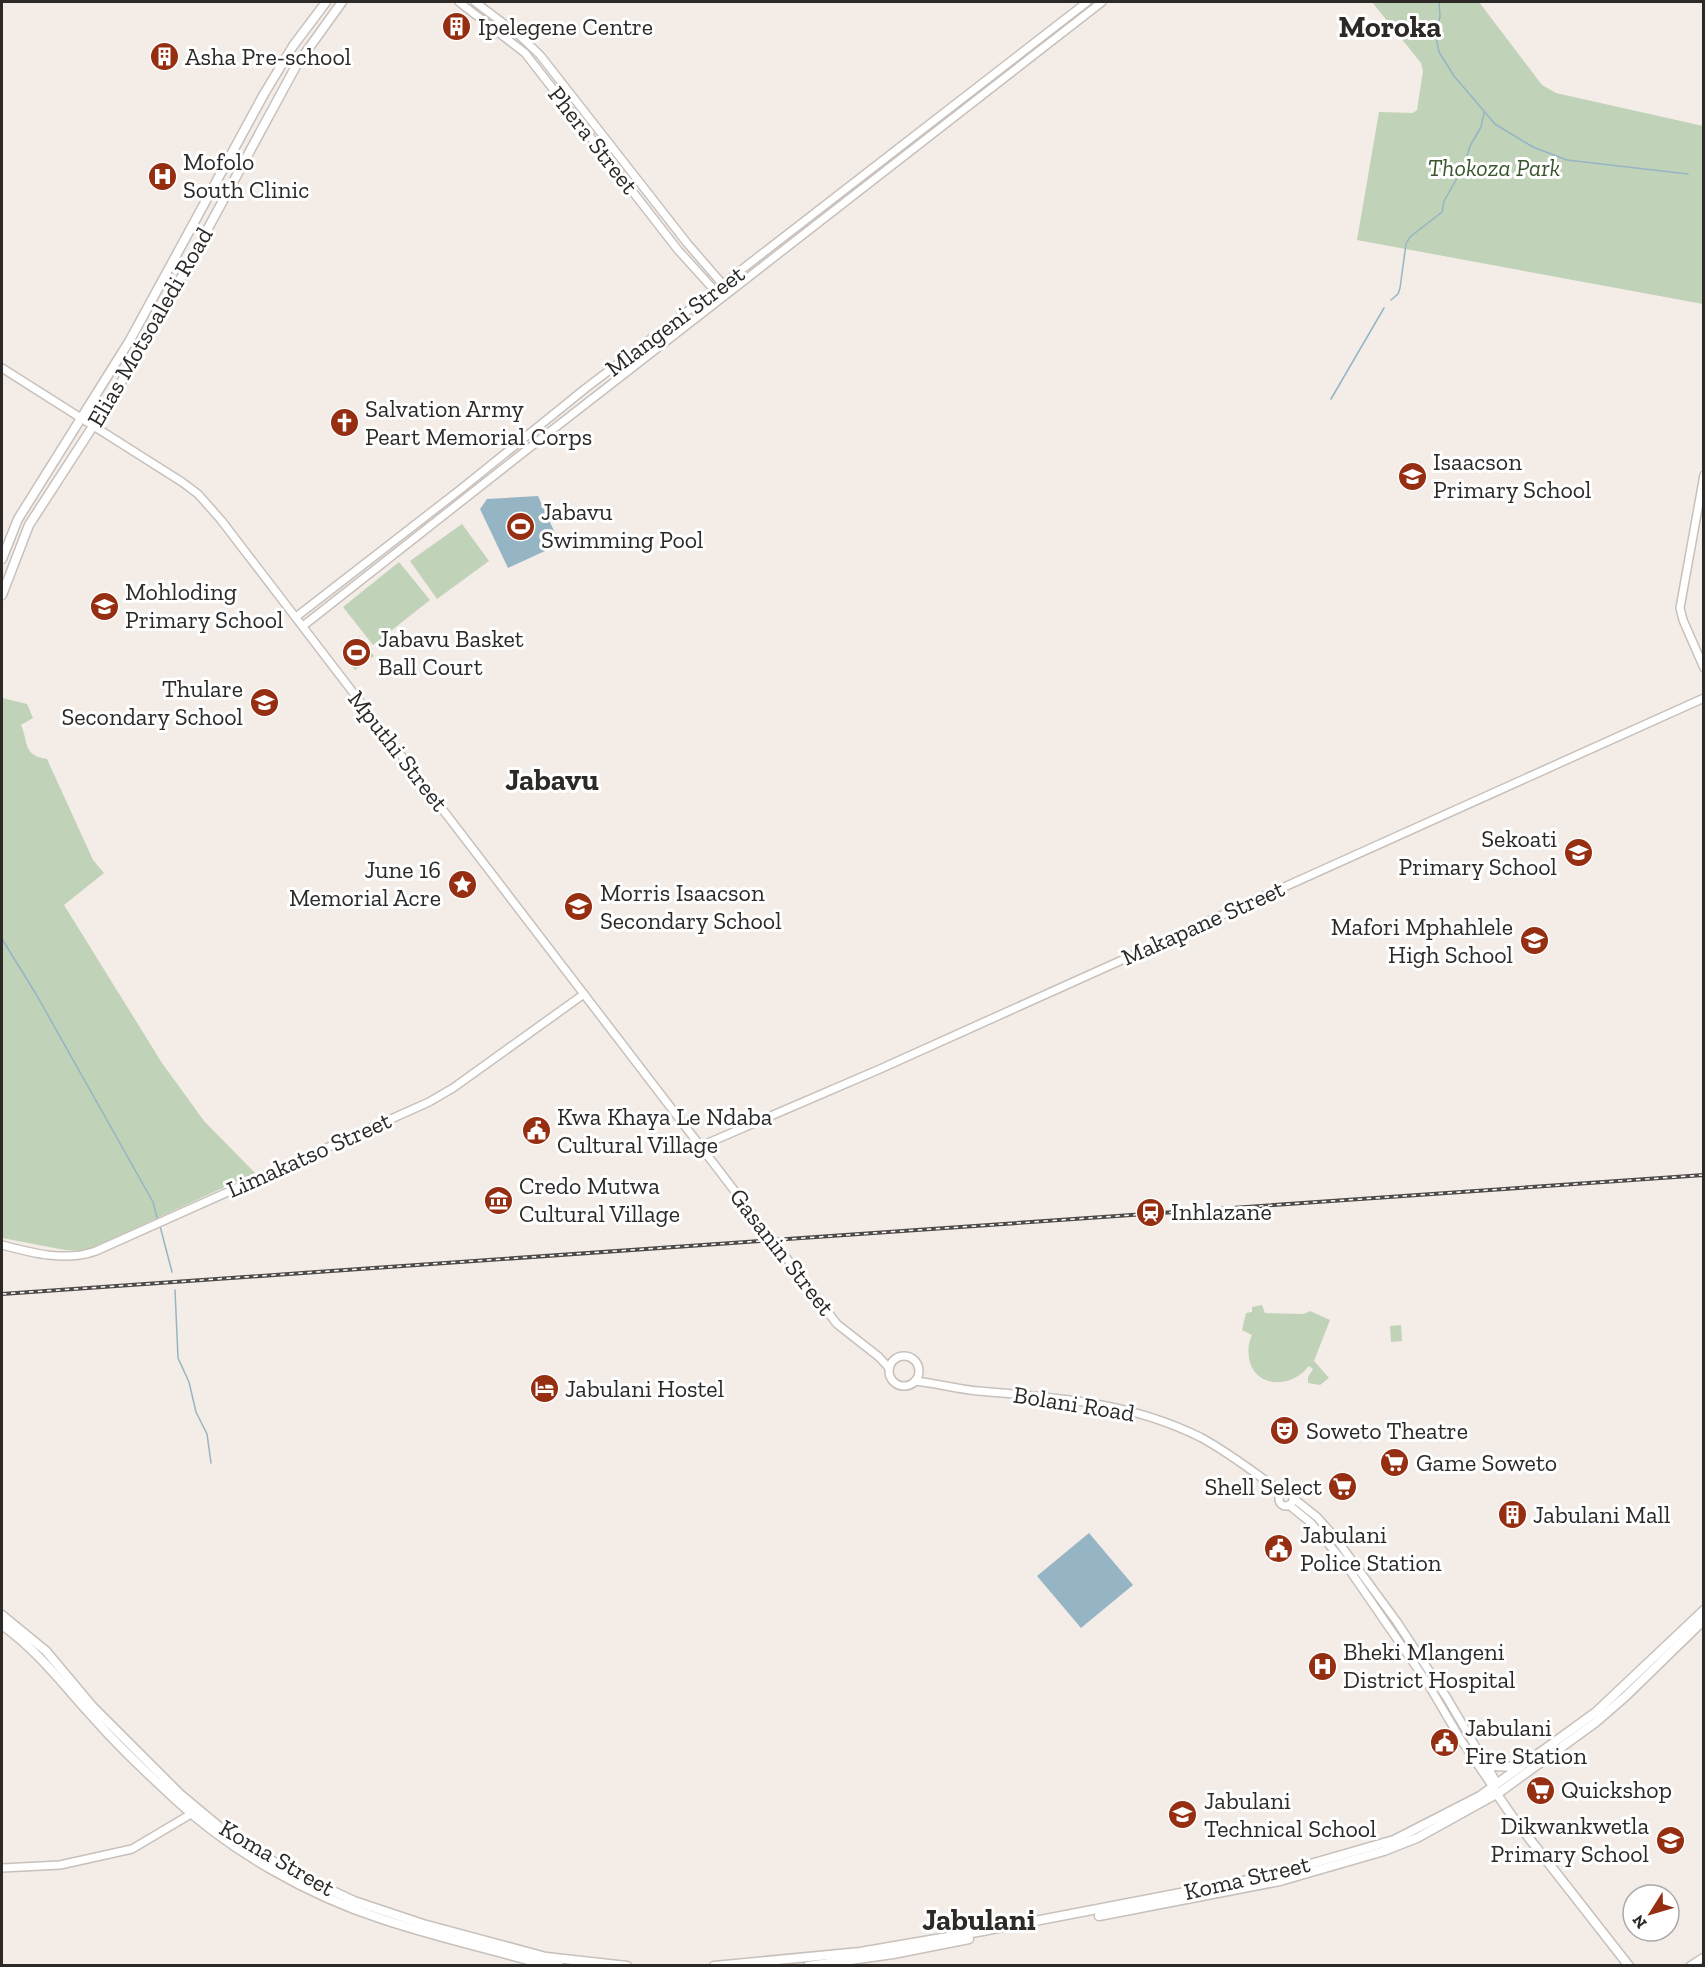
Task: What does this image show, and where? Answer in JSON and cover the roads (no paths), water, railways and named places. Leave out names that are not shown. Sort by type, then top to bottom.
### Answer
[{"type":"main road","name":"Elias Motsoaledi Road","points":[[2,560],[18,519],[136,330],[264,94],[293,46],[326,2]]},
{"type":"main road","name":"Elias Motsoaledi Road","points":[[2,595],[29,525],[119,386],[174,291],[296,66],[342,2]]},
{"type":"main road","name":"Koma Street","points":[[714,1965],[860,1952],[1005,1928],[1269,1876],[1401,1838],[1469,1802],[1498,1792],[1519,1767],[1596,1712],[1704,1610]]},
{"type":"main road","name":"Koma Street","points":[[2,1615],[46,1651],[93,1707],[219,1837],[291,1879],[366,1913],[424,1932],[536,1962],[559,1965]]},
{"type":"main road","name":"Koma Street","points":[[808,1965],[911,1952],[1280,1881],[1399,1846],[1498,1792],[1612,1709],[1704,1620]]},
{"type":"main road","name":"Koma Street","points":[[2,1625],[40,1656],[92,1717],[195,1812],[269,1859],[312,1882],[377,1910],[538,1955],[627,1965]]},
{"type":"main road","points":[[1488,1766],[1519,1767]]},
{"type":"main road","points":[[1498,1792],[1629,1965]]},
{"type":"street","name":"Phera Street","points":[[459,2],[525,52],[678,250],[714,291]]},
{"type":"street","name":"Phera Street","points":[[475,2],[519,35],[540,55],[727,293]]},
{"type":"street","name":"Mlangeni Street","points":[[296,617],[586,388],[723,285],[1086,2]]},
{"type":"street","name":"Mlangeni Street","points":[[303,626],[1102,2]]},
{"type":"street","points":[[714,291],[727,293]]},
{"type":"street","name":"Mputhi Street","points":[[2,368],[171,474],[198,494],[221,520],[303,626],[584,994]]},
{"type":"street","points":[[1704,475],[1680,608],[1704,668]]},
{"type":"street","name":"Makapane Street","points":[[701,1146],[880,1069],[1704,698]]},
{"type":"street","name":"Gasanin Street","points":[[584,994],[837,1324],[879,1357],[889,1368]]},
{"type":"street","name":"Limakatso Street","points":[[2,1245],[59,1256],[82,1256],[429,1102],[466,1079],[584,994]]},
{"type":"street","points":[[900,1356],[910,1357],[917,1364],[919,1373],[915,1381],[905,1385],[897,1383],[890,1377],[889,1368],[893,1360],[900,1356]]},
{"type":"street","name":"Gasanin Street","points":[[879,1357],[893,1360]]},
{"type":"street","name":"Bolani Road","points":[[919,1373],[933,1382]]},
{"type":"street","name":"Bolani Road","points":[[915,1381],[933,1382],[976,1391],[1084,1401],[1142,1414],[1200,1437],[1238,1460],[1270,1484],[1282,1495],[1281,1504],[1291,1502]]},
{"type":"street","points":[[1282,1495],[1289,1494],[1291,1502],[1346,1565],[1428,1684],[1461,1740],[1498,1792]]},
{"type":"street","points":[[1291,1502],[1317,1517],[1363,1574],[1412,1644],[1488,1766],[1498,1792]]},
{"type":"street","points":[[2,1868],[67,1864],[132,1849],[195,1812]]},
{"type":"street","points":[[1690,1965],[1704,1958]]},
{"type":"water","name":"Jabavu Swimming Pool","points":[[538,496],[560,544],[508,568],[480,509],[487,499]]},
{"type":"water","points":[[1089,1533],[1133,1585],[1081,1628],[1037,1576]]},
{"type":"waterway","points":[[1439,2],[1440,16],[1436,37],[1439,52],[1454,76],[1495,124],[1533,147],[1567,160],[1688,174]]},
{"type":"waterway","points":[[1391,300],[1398,294],[1400,288],[1406,244],[1410,237],[1442,212],[1444,201],[1464,166],[1470,146],[1481,127],[1484,113]]},
{"type":"waterway","points":[[1331,399],[1384,308]]},
{"type":"waterway","points":[[2,939],[36,994],[153,1202],[158,1221]]},
{"type":"waterway","points":[[160,1226],[172,1272]]},
{"type":"waterway","points":[[175,1290],[178,1358],[189,1382],[196,1412],[207,1434],[211,1463]]},
{"type":"railway","points":[[2,1294],[1704,1175]]},
{"type":"place","name":"Ipelegene Centre","points":[[457,27]]},
{"type":"place","name":"Asha Pre-school","points":[[164,57]]},
{"type":"place","name":"Mofolo South Clinic","points":[[162,176]]},
{"type":"place","name":"Salvation Army Peart Memorial Corps","points":[[344,423]]},
{"type":"place","name":"Isaacson Primary School","points":[[1412,476]]},
{"type":"place","name":"Jabavu Swimming Pool","points":[[520,526]]},
{"type":"place","name":"Mohloding Primary School","points":[[104,606]]},
{"type":"place","name":"Jabavu Basket Ball Court","points":[[357,653]]},
{"type":"place","name":"Thulare Secondary School","points":[[264,703]]},
{"type":"place","name":"Sekoati Primary School","points":[[1578,853]]},
{"type":"place","name":"June 16 Memorial Acre","points":[[462,884]]},
{"type":"place","name":"Morris Isaacson Secondary School","points":[[579,907]]},
{"type":"place","name":"Mafori Mphahlele High School","points":[[1534,941]]},
{"type":"place","name":"Kwa Khaya Le Ndaba Cultural Village","points":[[536,1131]]},
{"type":"place","name":"Credo Mutwa Cultural Village","points":[[498,1200]]},
{"type":"place","name":"Inhlazane","points":[[1150,1212]]},
{"type":"place","name":"Jabulani Hostel","points":[[544,1389]]},
{"type":"place","name":"Soweto Theatre","points":[[1285,1431]]},
{"type":"place","name":"Game Soweto","points":[[1395,1463]]},
{"type":"place","name":"Shell Select","points":[[1343,1487]]},
{"type":"place","name":"Jabulani Mall","points":[[1512,1515]]},
{"type":"place","name":"Jabulani Police Station","points":[[1279,1549]]},
{"type":"place","name":"Bheki Mlangeni District Hospital","points":[[1322,1666]]},
{"type":"place","name":"Jabulani Fire Station","points":[[1444,1742]]},
{"type":"place","name":"Quickshop","points":[[1540,1790]]},
{"type":"place","name":"Jabulani Technical School","points":[[1183,1815]]},
{"type":"place","name":"Dikwankwetla Primary School","points":[[1670,1840]]},
{"type":"district","name":"Moroka","points":[[1390,27]]},
{"type":"district","name":"Jabavu","points":[[552,780]]},
{"type":"district","name":"Jabulani","points":[[979,1920]]},
{"type":"park label","name":"Thokoza Park","points":[[1494,168]]}]
